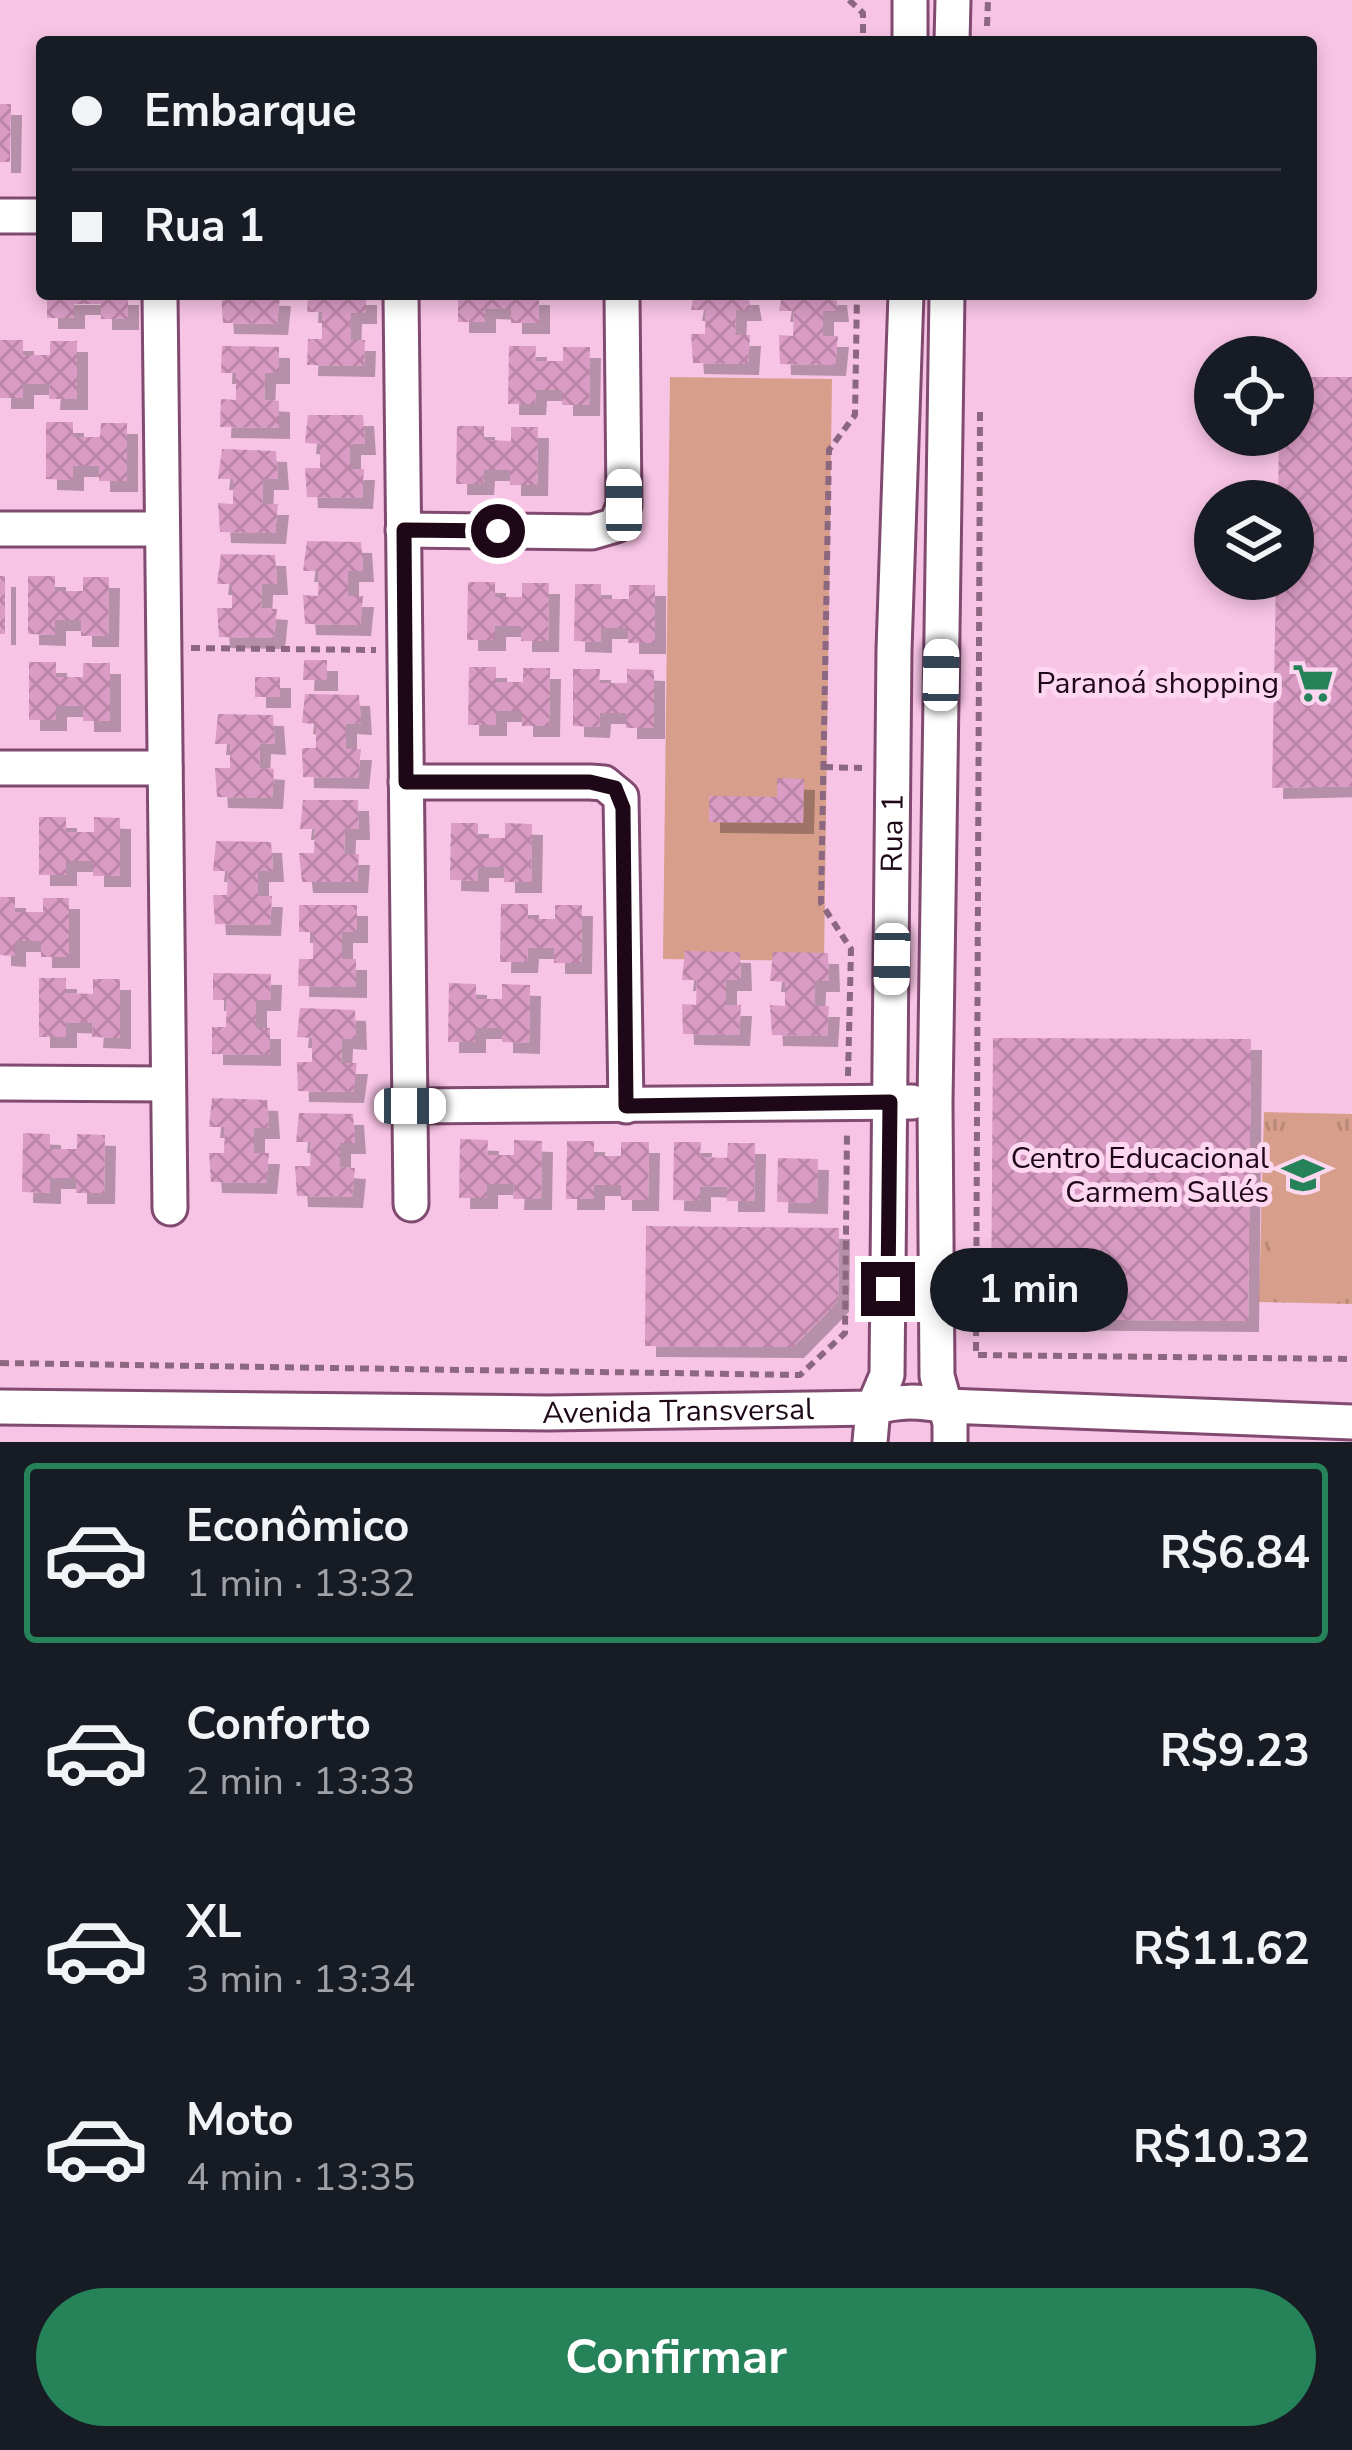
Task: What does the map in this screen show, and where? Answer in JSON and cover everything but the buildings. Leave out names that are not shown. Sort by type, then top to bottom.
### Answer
[{"type":"street","points":[[910,0],[910,36]]},
{"type":"street","points":[[952,36],[953,0]]},
{"type":"street","points":[[0,216],[36,216]]},
{"type":"street","points":[[160,300],[170,1208]]},
{"type":"street","points":[[401,300],[411,1204]]},
{"type":"street","points":[[404,530],[592,532],[616,525],[624,505],[622,300]]},
{"type":"street","name":"Rua 1","points":[[871,1442],[874,1408],[887,1375],[893,769],[906,300]]},
{"type":"street","name":"Rua 1","points":[[947,300],[935,1103],[937,1376],[950,1442]]},
{"type":"street","points":[[0,529],[162,530]]},
{"type":"street","points":[[0,768],[165,768]]},
{"type":"street","points":[[406,782],[604,783],[621,796],[626,1106]]},
{"type":"street","points":[[0,1083],[168,1084]]},
{"type":"street","points":[[410,1106],[935,1103]]},
{"type":"street","name":"Avenida Transversal","points":[[0,1407],[524,1413],[874,1408],[917,1400],[946,1406],[1352,1422]]},
{"type":"path","points":[[849,0],[863,13],[863,36]]},
{"type":"path","points":[[986,36],[988,0]]},
{"type":"path","points":[[980,389],[976,1355],[1352,1359]]},
{"type":"path","points":[[164,647],[405,650]]},
{"type":"path","points":[[824,767],[893,769]]},
{"type":"green space","points":[[670,377],[832,379],[824,961],[663,959]]},
{"type":"green space","name":"Centro Educacional Carmem Sallés","points":[[1264,1112],[1352,1114],[1352,1304],[1259,1302]]},
{"type":"green space","points":[[1272,1141],[1352,1141],[1351,1289],[1271,1289]]},
{"type":"place","name":"Paranoá shopping","points":[[1313,683]]},
{"type":"place","name":"Centro Educacional Carmem Sallés","points":[[1303,1175]]},
{"type":"route","points":[[498,531],[404,530],[406,782],[590,782],[615,788],[623,808],[626,1106],[890,1102],[888,1289]]}]
